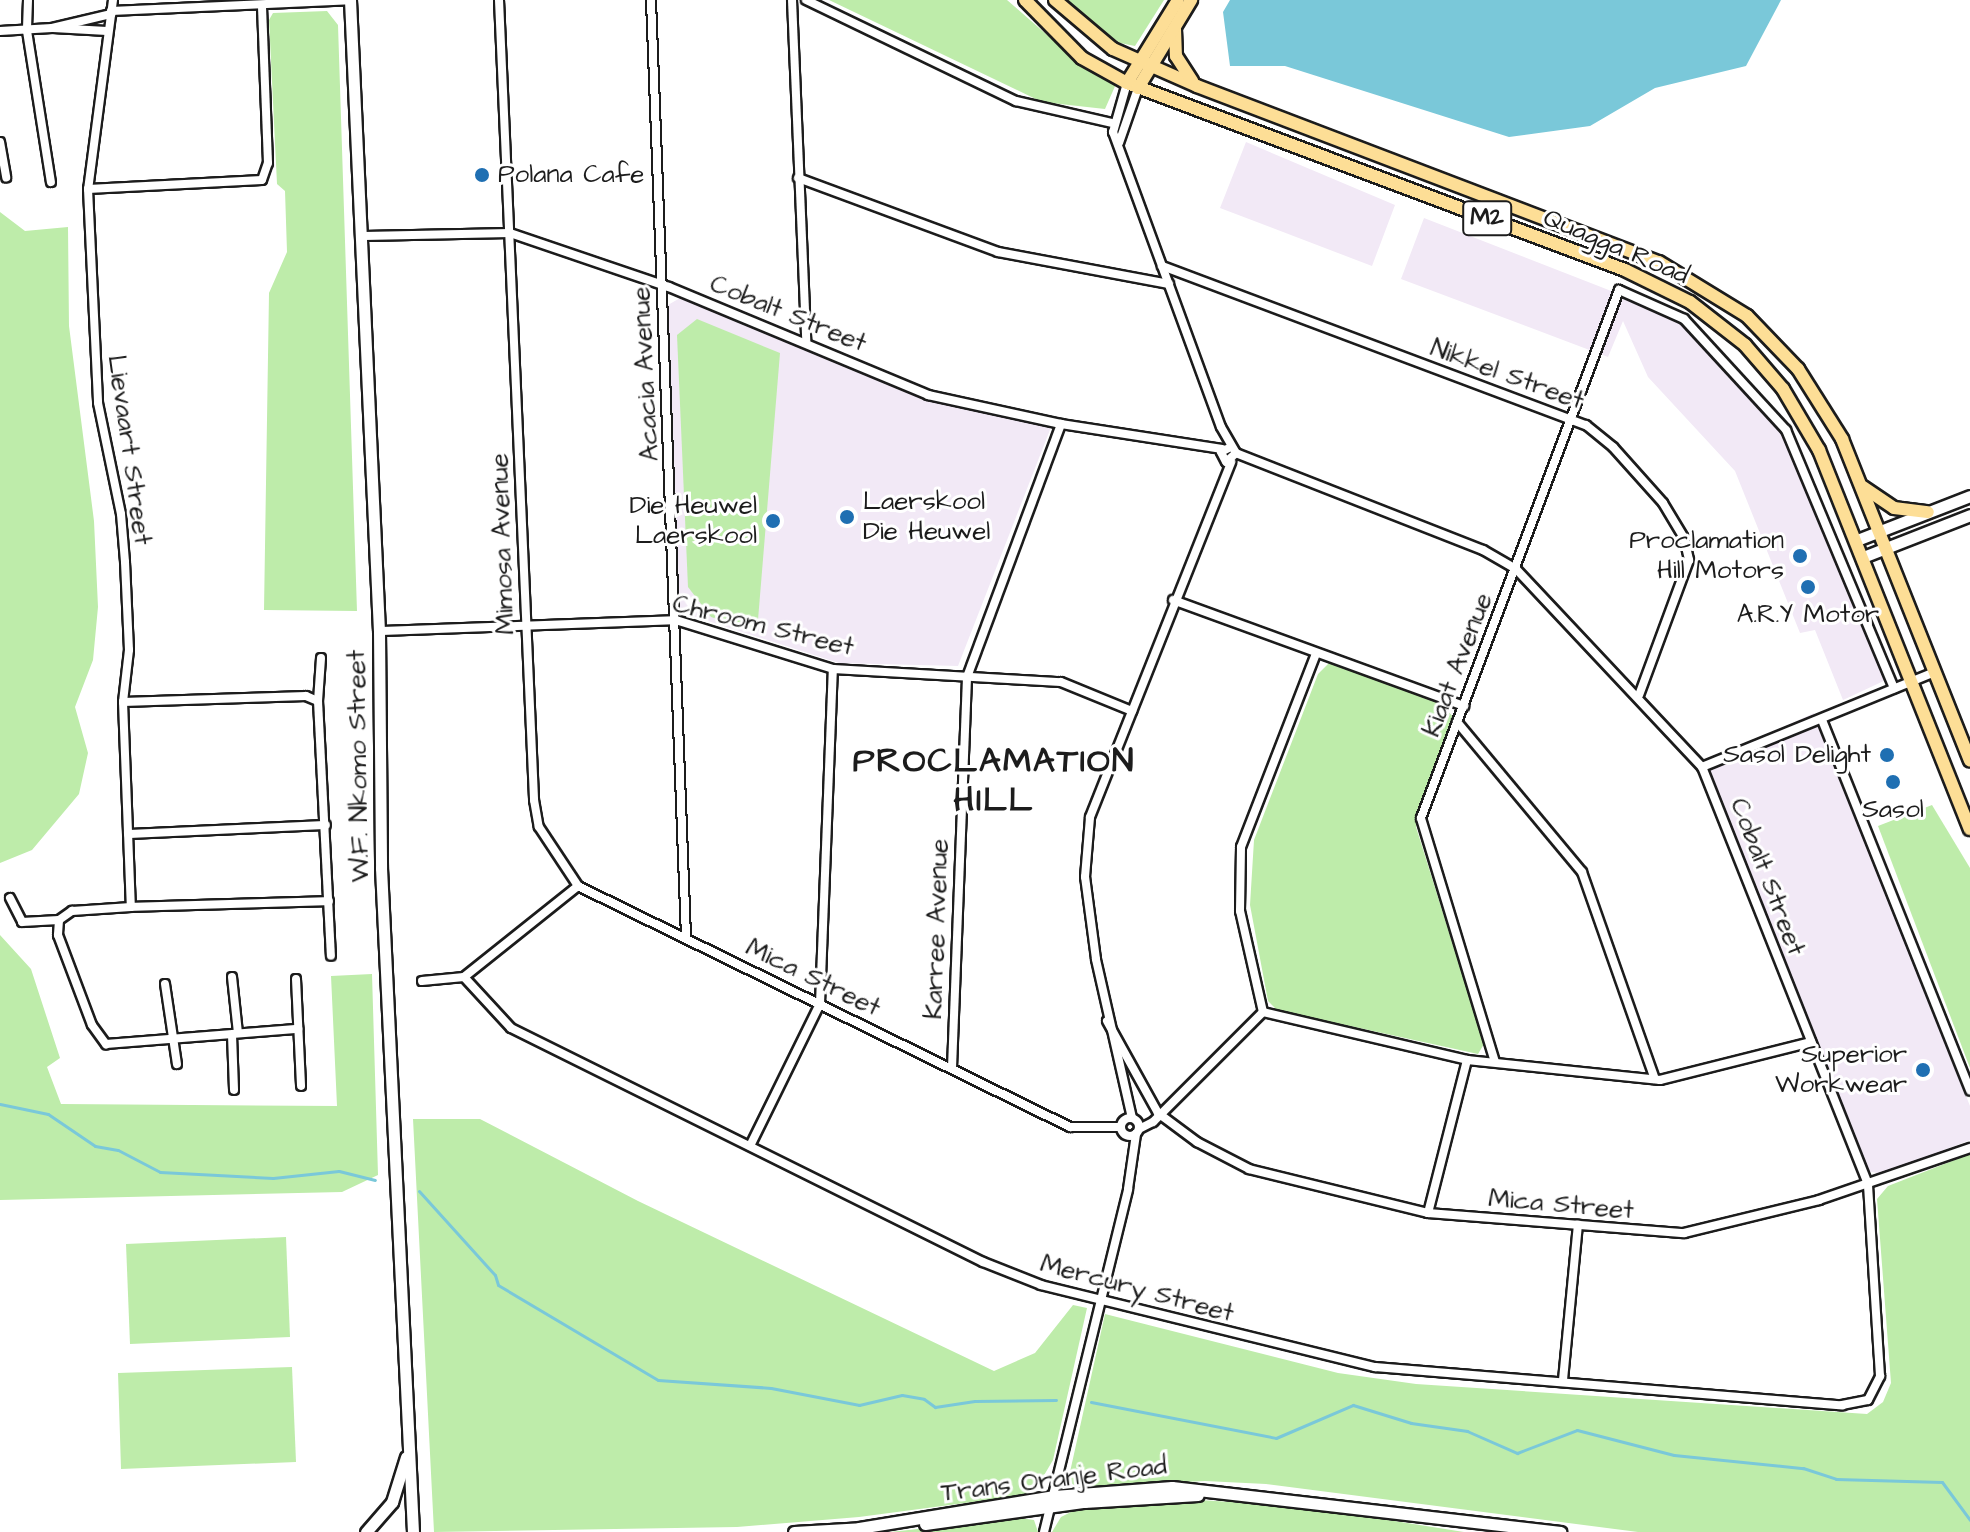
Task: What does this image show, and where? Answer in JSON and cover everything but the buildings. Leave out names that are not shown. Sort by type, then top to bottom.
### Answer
[{"type":"main road","name":"W.F. Nkomo Street","points":[[350,0],[364,236],[379,631],[381,868],[413,1532]]},
{"type":"main road","name":"Quagga Road","points":[[1025,0],[1082,58],[1133,85],[1625,270],[1690,302],[1745,345],[1783,389],[1819,450],[1970,829]]},
{"type":"main road","name":"Quagga Road","points":[[1055,0],[1097,38],[1144,62],[1197,86],[1696,280],[1747,316],[1798,369],[1830,415],[1861,485],[1970,760]]},
{"type":"main road","points":[[1133,85],[1178,0]]},
{"type":"main road","points":[[1144,62],[1191,0]]},
{"type":"main road","points":[[1177,22],[1176,56],[1197,86]]},
{"type":"main road","points":[[1861,485],[1894,508],[1928,512]]},
{"type":"main road","points":[[1857,540],[1970,496]]},
{"type":"main road","points":[[1863,557],[1970,515]]},
{"type":"main road","points":[[366,1532],[392,1502],[409,1445]]},
{"type":"main road","name":"Trans Oranje Road","points":[[794,1532],[859,1528],[1053,1502],[1254,1493],[1560,1532]]},
{"type":"street","points":[[28,0],[27,31],[51,182]]},
{"type":"street","name":"Lievaart Street","points":[[113,0],[88,189],[97,392],[125,562],[129,650],[123,702],[131,907]]},
{"type":"street","points":[[0,31],[52,28],[111,12],[350,0]]},
{"type":"street","name":"Mimosa Avenue","points":[[499,0],[536,815],[578,886]]},
{"type":"street","name":"Acacia Avenue","points":[[651,0],[686,938]]},
{"type":"street","points":[[792,0],[806,341]]},
{"type":"street","points":[[806,0],[1016,101],[1112,123]]},
{"type":"street","points":[[88,189],[262,180],[268,163],[262,5]]},
{"type":"street","points":[[52,28],[107,31]]},
{"type":"street","points":[[1044,1532],[1134,1154],[1126,1096],[1107,1021],[1086,864],[1093,807],[1222,482],[1228,455],[1221,427],[1112,123],[1133,85]]},
{"type":"street","points":[[1119,143],[1133,85]]},
{"type":"street","points":[[0,142],[6,177]]},
{"type":"street","points":[[798,178],[998,252],[1169,284]]},
{"type":"street","name":"Cobalt Street","points":[[364,236],[510,233],[662,284],[806,341],[928,395],[1228,455],[1483,550],[1516,569],[1639,695],[1702,767],[1868,1184],[1880,1376],[1873,1395]]},
{"type":"street","name":"Nikkel Street","points":[[1162,266],[1573,421],[1613,447],[1663,503],[1684,538],[1686,575],[1639,695]]},
{"type":"street","name":"Kiaat Avenue","points":[[1495,1062],[1421,828],[1457,722],[1573,421],[1613,300],[1622,289],[1684,319],[1786,430],[1894,688]]},
{"type":"street","name":"Karree Avenue","points":[[952,1068],[967,677],[1061,424]]},
{"type":"street","points":[[1173,600],[1464,706]]},
{"type":"street","name":"Chroom Street","points":[[379,631],[676,620],[833,669],[1070,684],[1132,711]]},
{"type":"street","points":[[1263,1012],[1240,911],[1241,847],[1316,654]]},
{"type":"street","points":[[321,658],[318,701],[331,956]]},
{"type":"street","points":[[750,1146],[820,1004],[833,669]]},
{"type":"street","points":[[1702,767],[1935,672]]},
{"type":"street","points":[[123,702],[306,696],[318,701]]},
{"type":"street","points":[[1822,720],[1970,1090]]},
{"type":"street","points":[[1457,722],[1582,872],[1655,1079]]},
{"type":"street","points":[[128,834],[326,825]]},
{"type":"street","points":[[422,981],[464,977],[578,886]]},
{"type":"street","name":"Mica Street","points":[[578,886],[1070,1127],[1131,1126]]},
{"type":"street","points":[[10,898],[22,922],[59,920],[72,911],[329,901]]},
{"type":"street","points":[[59,920],[58,935],[102,1041],[174,1039],[298,1029]]},
{"type":"street","points":[[232,977],[234,1090]]},
{"type":"street","name":"Mercury Street","points":[[464,977],[511,1028],[1012,1276],[1343,1362],[1842,1405],[1863,1403],[1873,1395]]},
{"type":"street","points":[[296,979],[301,1086]]},
{"type":"street","points":[[165,984],[177,1064]]},
{"type":"street","points":[[1263,1012],[1467,1060],[1655,1079],[1811,1042]]},
{"type":"street","points":[[1131,1126],[1151,1123],[1263,1012]]},
{"type":"street","points":[[1107,1021],[1158,1113]]},
{"type":"street","points":[[1428,1213],[1467,1060]]},
{"type":"street","name":"Mica Street","points":[[1158,1113],[1197,1142],[1249,1169],[1428,1213],[1662,1233],[1705,1230],[1868,1184],[1970,1148]]},
{"type":"street","points":[[1563,1380],[1578,1225]]},
{"type":"shaded area","points":[[1246,142],[1395,205],[1372,266],[1220,208]]},
{"type":"shaded area","points":[[1424,218],[1678,317],[1791,440],[1888,679],[1843,700],[1815,630],[1800,633],[1735,471],[1648,377],[1623,321],[1608,357],[1401,279]]},
{"type":"shaded area","name":"Laerskool Die Heuwel","points":[[680,298],[922,396],[1053,422],[958,666],[839,663],[680,612],[668,305]]},
{"type":"shaded area","points":[[1814,713],[1970,1106],[1970,1140],[1883,1174],[1856,1169],[1696,767]]},
{"type":"green space","points":[[829,0],[1007,0],[1086,69],[1116,84],[1105,109],[1042,102]]},
{"type":"green space","points":[[1068,0],[1164,0],[1135,46],[1120,43],[1093,24]]},
{"type":"green space","points":[[327,11],[338,25],[357,611],[264,610],[269,293],[287,252],[285,191],[277,184],[269,20],[273,13]]},
{"type":"green space","points":[[0,212],[25,231],[68,227],[69,326],[94,521],[98,607],[93,660],[75,707],[88,753],[79,794],[32,850],[0,863]]},
{"type":"green space","points":[[697,319],[780,353],[757,632],[711,617],[688,587],[677,335]]},
{"type":"green space","points":[[1329,663],[1441,703],[1454,718],[1416,827],[1484,1044],[1478,1054],[1277,1010],[1268,1001],[1250,905],[1254,840],[1318,674]]},
{"type":"green space","points":[[1932,805],[1970,868],[1970,1068],[1878,826]]},
{"type":"green space","points":[[0,935],[31,969],[60,1058],[47,1067],[61,1104],[337,1106],[331,976],[372,974],[378,1175],[342,1192],[0,1200]]},
{"type":"green space","points":[[413,1119],[480,1119],[638,1201],[994,1371],[1035,1353],[1073,1305],[1087,1308],[1053,1460],[1033,1494],[859,1517],[737,1527],[434,1532]]},
{"type":"green space","points":[[1970,1154],[1970,1532],[1638,1532],[1266,1484],[1205,1481],[1077,1487],[1068,1481],[1105,1314],[1338,1373],[1416,1384],[1867,1414],[1883,1402],[1891,1383],[1877,1199],[1888,1186]]},
{"type":"green space","points":[[286,1237],[290,1337],[130,1344],[126,1244]]},
{"type":"green space","points":[[292,1367],[296,1462],[121,1469],[118,1373]]},
{"type":"green space","points":[[1200,1500],[1306,1507],[1464,1532],[1052,1532],[1061,1517],[1075,1510]]},
{"type":"green space","points":[[1020,1518],[1034,1520],[1038,1532],[890,1532]]},
{"type":"water","points":[[1230,0],[1781,0],[1746,66],[1655,88],[1590,126],[1509,137],[1285,66],[1230,66],[1223,12]]},
{"type":"waterway","points":[[0,1104],[48,1114],[95,1146],[118,1150],[160,1172],[273,1178],[339,1171],[375,1180]]},
{"type":"waterway","points":[[419,1191],[495,1275],[498,1285],[658,1380],[771,1388],[859,1405],[902,1395],[924,1399],[935,1407],[975,1401],[1056,1400]]},
{"type":"waterway","points":[[1091,1402],[1276,1438],[1353,1405],[1411,1423],[1467,1431],[1517,1453],[1577,1430],[1674,1455],[1803,1468],[1836,1479],[1942,1482],[1970,1520]]},
{"type":"place","name":"Polana Cafe","points":[[482,175]]},
{"type":"place","name":"Laerskool Die Heuwel","points":[[847,517]]},
{"type":"place","name":"Die Heuwel Laerskool","points":[[773,521]]},
{"type":"place","name":"Proclamation Hill Motors","points":[[1800,556]]},
{"type":"place","name":"A.R.Y Motor","points":[[1808,587]]},
{"type":"place","name":"Sasol Delight","points":[[1887,755]]},
{"type":"place","name":"Sasol","points":[[1893,782]]},
{"type":"place","name":"Superior Workwear","points":[[1923,1070]]},
{"type":"district","name":"PROCLAMATION HILL","points":[[994,780]]}]
